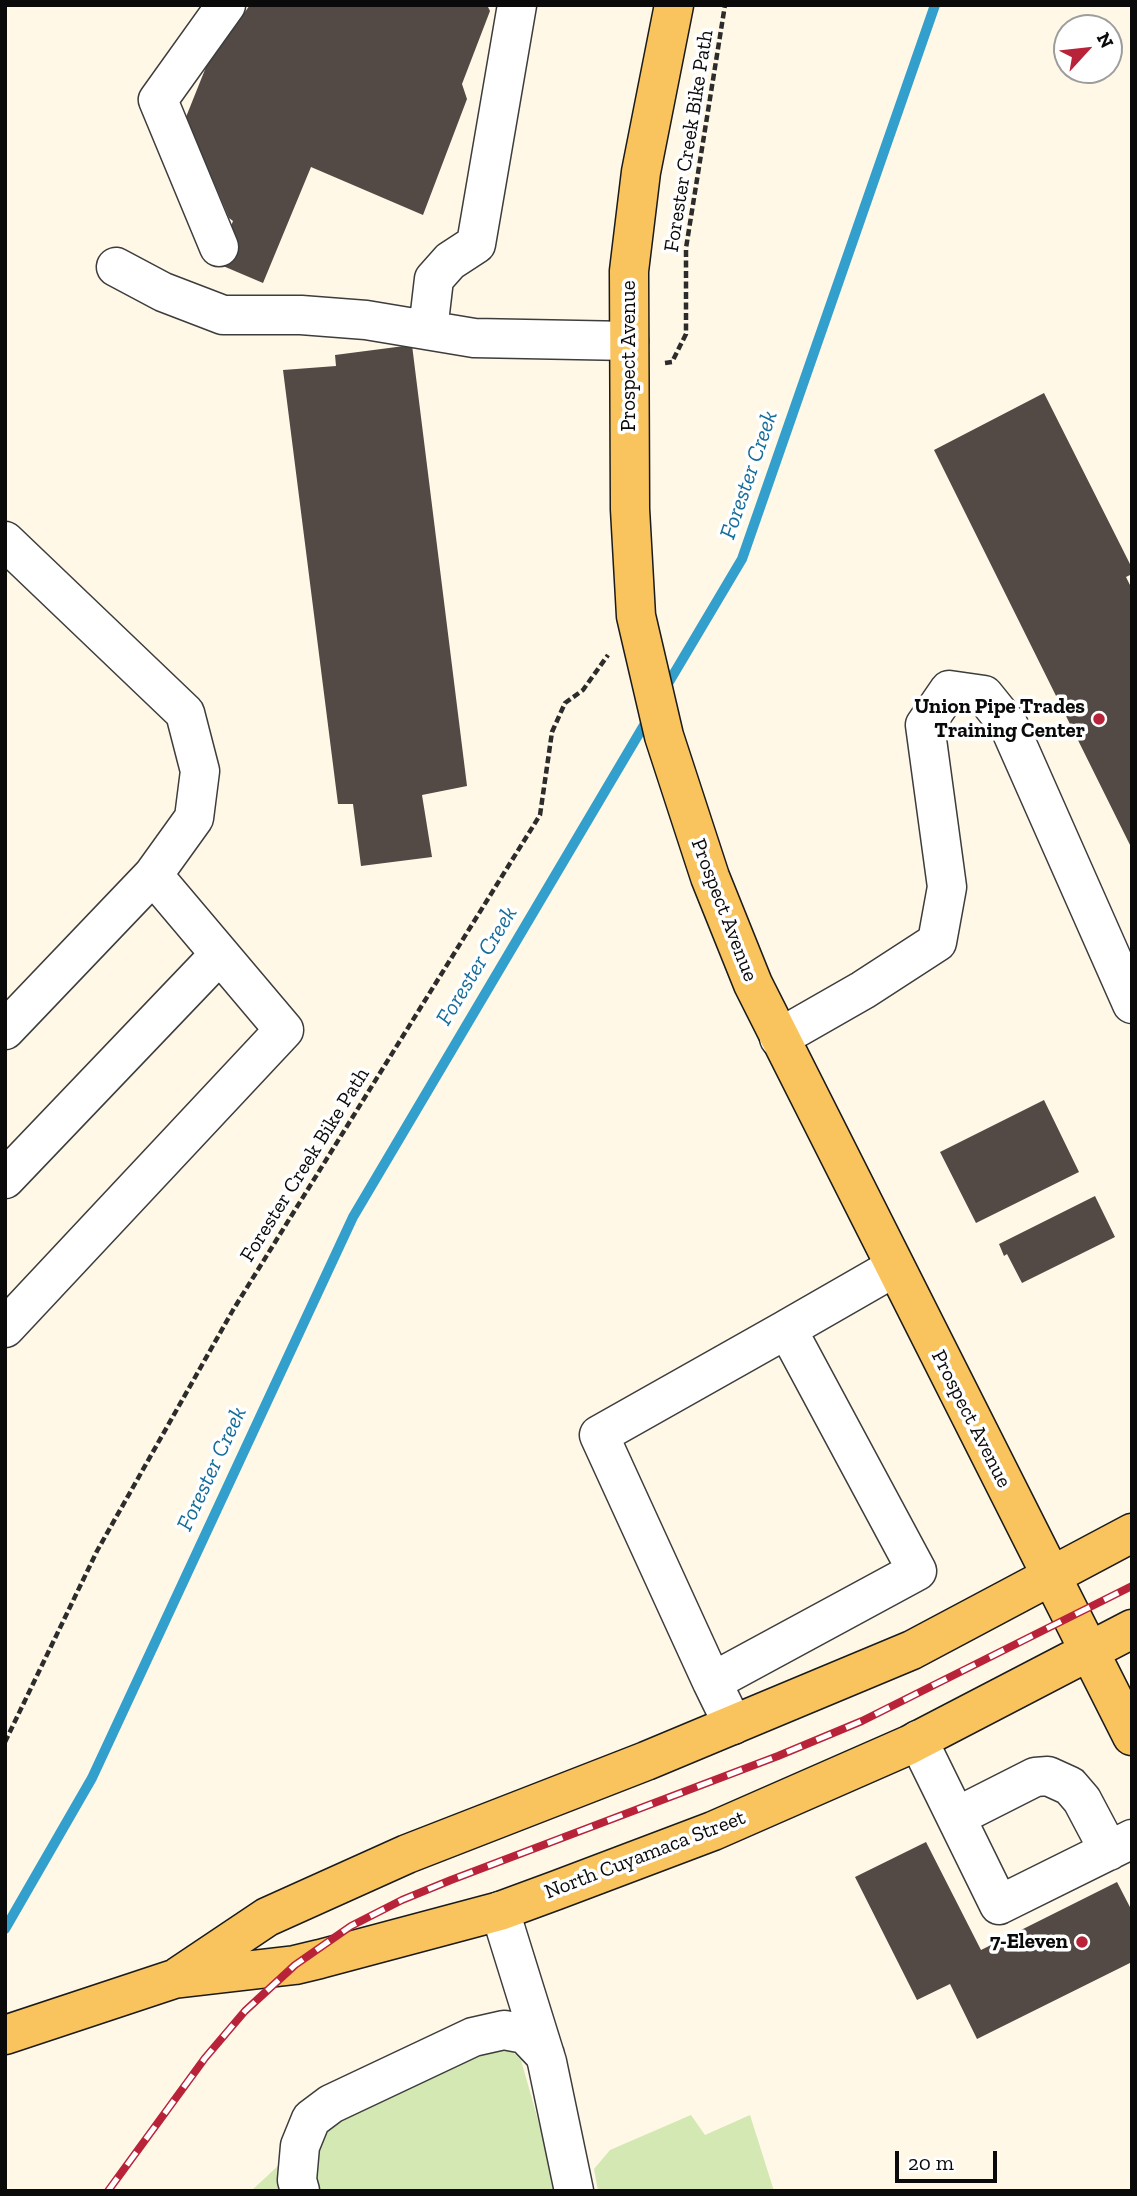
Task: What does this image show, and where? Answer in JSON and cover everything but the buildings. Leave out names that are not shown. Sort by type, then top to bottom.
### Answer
[{"type":"main road","name":"Prospect Avenue","points":[[674,5],[641,172],[629,271],[630,509],[640,632],[664,736],[710,877],[753,985],[1132,1736]]},
{"type":"main road","name":"North Cuyamaca Street","points":[[174,1979],[267,1917],[407,1854],[733,1725],[912,1650],[1132,1533]]},
{"type":"main road","name":"North Cuyamaca Street","points":[[5,2035],[174,1979],[295,1965],[500,1911],[713,1831],[918,1740],[1132,1629]]},
{"type":"lane","points":[[219,247],[158,100],[226,5]]},
{"type":"lane","points":[[428,330],[434,279],[450,261],[476,244],[517,5]]},
{"type":"lane","points":[[116,267],[163,292],[223,315],[301,315],[353,319],[474,338],[629,355]]},
{"type":"lane","points":[[5,541],[185,713],[200,771],[194,818],[153,875],[5,1030]]},
{"type":"lane","points":[[779,1038],[863,990],[937,942],[947,887],[925,725],[948,690],[984,695],[1009,726],[1132,1004]]},
{"type":"lane","points":[[5,1328],[284,1030],[153,875]]},
{"type":"lane","points":[[5,1179],[219,955]]},
{"type":"lane","points":[[733,1725],[599,1435],[895,1267]]},
{"type":"lane","points":[[712,1682],[917,1571],[786,1329]]},
{"type":"lane","points":[[918,1740],[999,1905],[1120,1845],[1070,1786],[1048,1776],[1035,1777],[956,1817]]},
{"type":"lane","points":[[500,1911],[545,2055],[575,2191]]},
{"type":"lane","points":[[300,2191],[297,2180],[300,2146],[312,2119],[331,2104],[472,2037],[504,2029],[525,2034],[545,2055]]},
{"type":"path","name":"Forester Creek Bike Path","points":[[629,355],[672,362],[686,334],[686,248],[725,5]]},
{"type":"path","name":"Forester Creek Bike Path","points":[[5,1742],[97,1551],[233,1310],[540,814],[552,732],[565,703],[583,690],[640,632]]},
{"type":"green space","points":[[498,2049],[511,2050],[521,2060],[558,2191],[251,2191],[321,2126],[469,2055]]},
{"type":"green space","points":[[691,2115],[705,2135],[750,2115],[774,2191],[598,2191],[594,2169],[610,2150]]},
{"type":"waterway","name":"Forester Creek","points":[[663,692],[742,559],[935,5]]},
{"type":"waterway","name":"Forester Creek","points":[[5,1929],[92,1778],[353,1217],[650,715]]},
{"type":"railway","points":[[108,2191],[205,2058],[245,2011],[295,1965],[351,1926],[402,1900],[451,1880],[778,1756],[862,1721],[1132,1586]]},
{"type":"place","name":"Union Pipe Trades Training Center","points":[[1099,719]]},
{"type":"place","name":"7-Eleven","points":[[1082,1942]]}]
